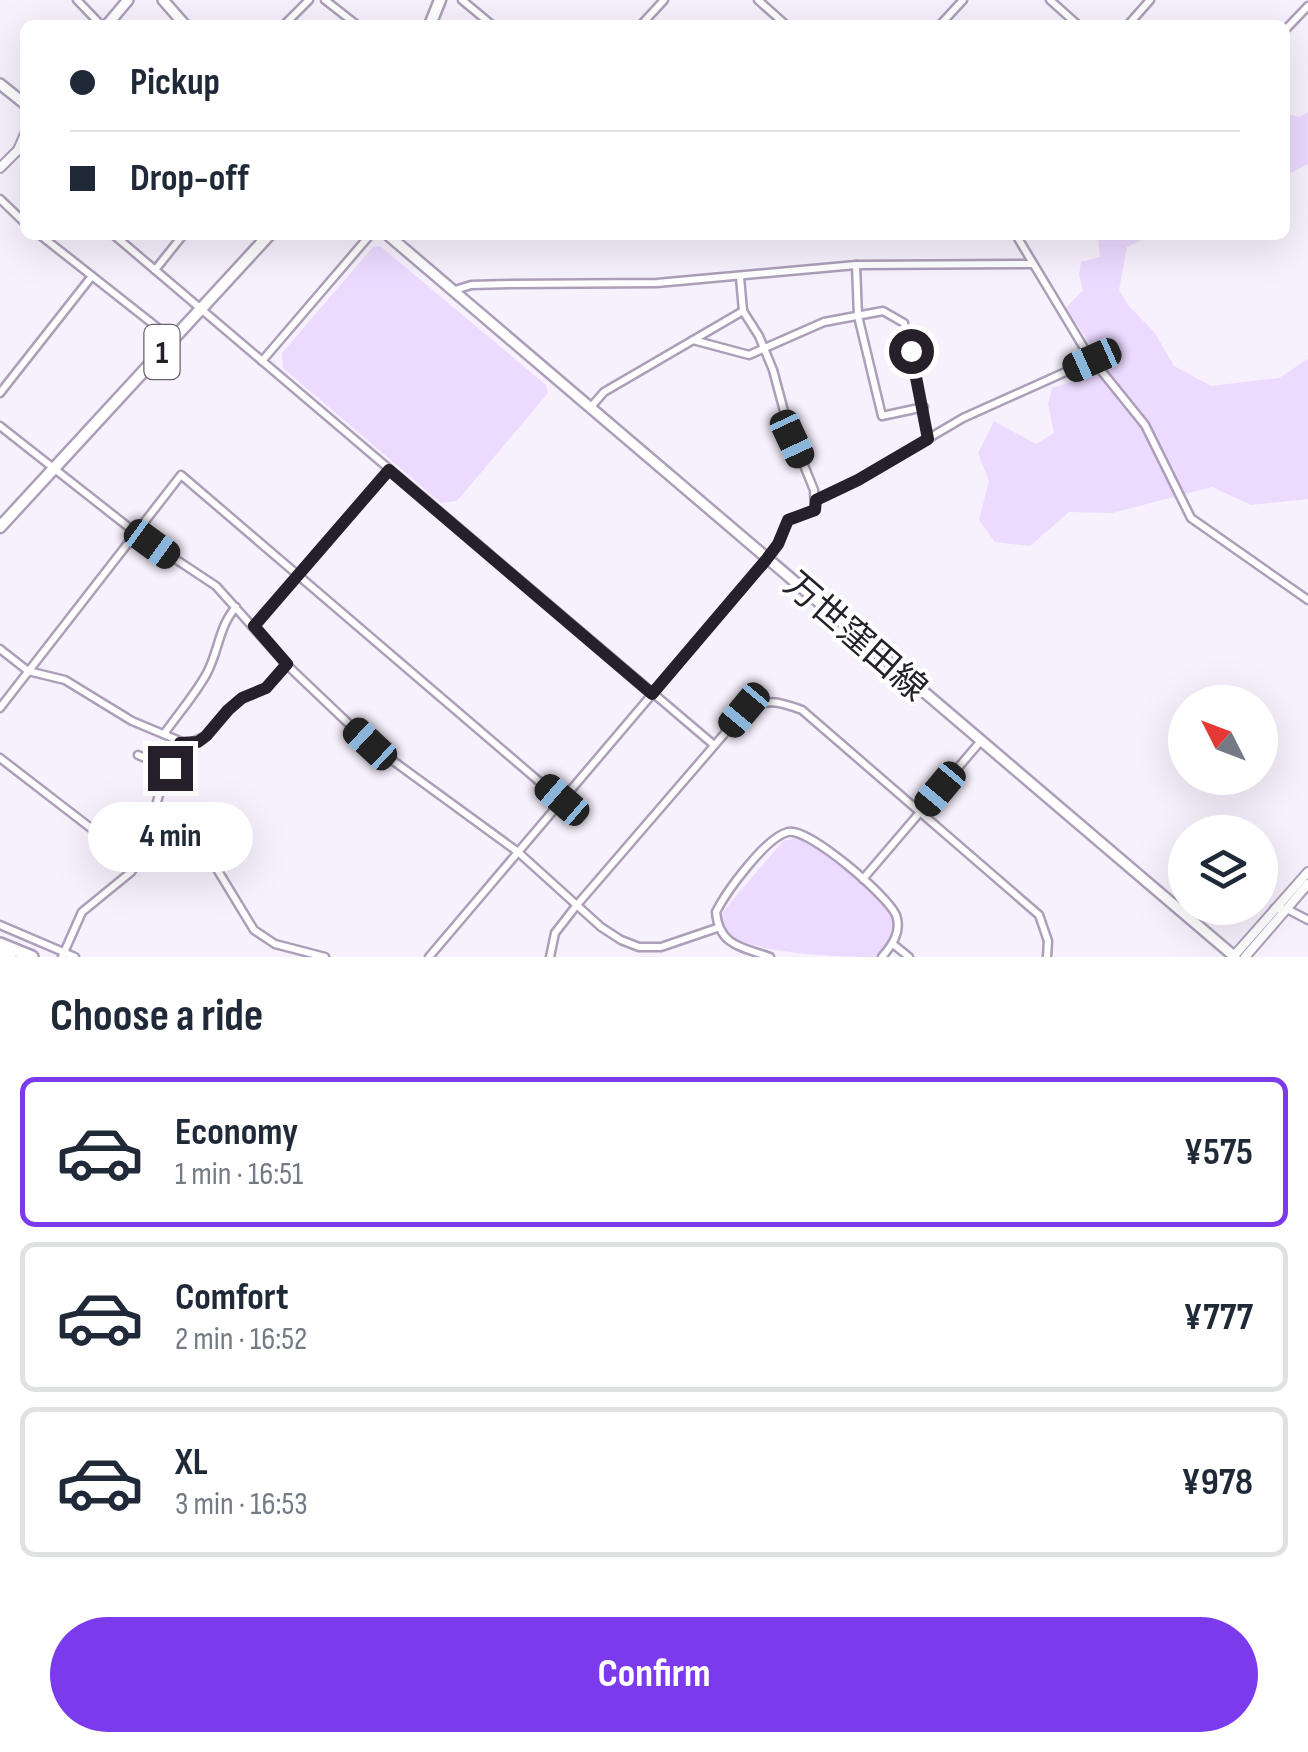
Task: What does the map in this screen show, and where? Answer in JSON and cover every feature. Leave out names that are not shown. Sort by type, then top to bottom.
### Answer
[{"type":"highway","points":[[0,944],[32,957]]},
{"type":"highway","points":[[0,952],[10,957]]},
{"type":"main road","points":[[109,20],[128,0]]},
{"type":"main road","points":[[164,0],[181,20]]},
{"type":"main road","points":[[0,84],[20,100]]},
{"type":"main road","name":"1","points":[[0,524],[264,240]]},
{"type":"main road","name":"万世窪田線","points":[[394,240],[1234,957]]},
{"type":"street","points":[[77,0],[99,20]]},
{"type":"street","points":[[289,20],[309,0]]},
{"type":"street","points":[[325,0],[351,20]]},
{"type":"street","points":[[462,0],[486,20]]},
{"type":"street","points":[[646,20],[664,0]]},
{"type":"street","points":[[758,0],[777,20]]},
{"type":"street","points":[[945,20],[963,0]]},
{"type":"street","points":[[1050,0],[1072,20]]},
{"type":"street","points":[[1132,20],[1150,0]]},
{"type":"street","points":[[1290,25],[1308,6]]},
{"type":"street","points":[[0,199],[20,219]]},
{"type":"street","points":[[46,240],[173,340]]},
{"type":"street","points":[[120,240],[714,746]]},
{"type":"street","points":[[155,270],[179,240]]},
{"type":"street","points":[[262,361],[366,240]]},
{"type":"street","points":[[1019,240],[1092,360],[1145,426],[1191,518],[1308,600]]},
{"type":"street","points":[[451,291],[472,285],[740,278],[856,264],[1033,264]]},
{"type":"street","points":[[856,264],[858,316],[882,416],[924,406]]},
{"type":"street","points":[[0,393],[92,276]]},
{"type":"street","points":[[429,957],[766,560],[788,520],[815,510],[816,500],[764,347],[743,311],[740,278]]},
{"type":"street","points":[[589,408],[604,392],[743,311]]},
{"type":"street","points":[[694,340],[750,355],[824,322],[883,311],[904,323],[928,439]]},
{"type":"street","points":[[816,500],[858,480],[962,418],[1092,360]]},
{"type":"street","points":[[0,426],[136,533],[216,586],[287,664],[370,744],[518,852],[576,906],[621,940],[640,947],[661,947],[717,928]]},
{"type":"street","points":[[254,626],[389,470]]},
{"type":"street","points":[[0,708],[181,475],[562,800]]},
{"type":"street","points":[[164,734],[204,678],[219,649],[224,620],[236,607]]},
{"type":"street","points":[[0,649],[28,671],[65,680],[132,721],[180,743],[198,742],[228,710],[242,698],[266,688],[287,664]]},
{"type":"street","points":[[550,957],[555,933],[576,906],[744,710],[763,700],[802,710],[1039,915],[1048,941],[1046,957]]},
{"type":"street","points":[[863,879],[980,742]]},
{"type":"street","points":[[62,954],[82,912],[131,872],[144,851],[180,743]]},
{"type":"street","points":[[138,755],[170,768]]},
{"type":"street","points":[[0,758],[105,839],[131,872]]},
{"type":"street","points":[[156,812],[198,838],[254,930],[276,944],[325,957]]},
{"type":"street","points":[[770,957],[733,944],[717,928],[716,912],[723,898],[769,846],[790,830],[802,832],[888,902],[897,917],[898,931],[882,957]]},
{"type":"street","points":[[1278,904],[1308,872]]},
{"type":"street","points":[[1245,957],[1308,884]]},
{"type":"street","points":[[1278,908],[1308,920]]},
{"type":"street","points":[[0,925],[75,957]]},
{"type":"street","points":[[1234,957],[1260,925]]},
{"type":"street","points":[[893,944],[909,957]]},
{"type":"shaded area","points":[[1308,112],[1308,164],[1290,173],[1290,114],[1299,117]]},
{"type":"shaded area","points":[[1098,240],[1142,240],[1127,247],[1119,290],[1155,333],[1174,366],[1211,386],[1279,378],[1308,359],[1308,499],[1251,505],[1212,487],[1112,513],[1069,512],[1030,546],[995,542],[979,520],[989,481],[978,453],[994,421],[1036,444],[1054,433],[1048,404],[1052,388],[1075,381],[1099,357],[1066,308],[1083,290],[1081,262],[1100,257]]},
{"type":"shaded area","points":[[380,246],[546,385],[548,393],[457,501],[441,503],[283,368],[282,353],[373,247]]},
{"type":"shaded area","points":[[802,836],[900,914],[901,931],[884,957],[782,951],[732,936],[722,924],[726,908],[783,841]]},
{"type":"route","points":[[170,768],[180,743],[198,742],[228,710],[242,698],[266,688],[287,664],[254,626],[389,470],[652,694],[766,560],[788,520],[815,510],[816,500],[928,439],[911,351]]}]
